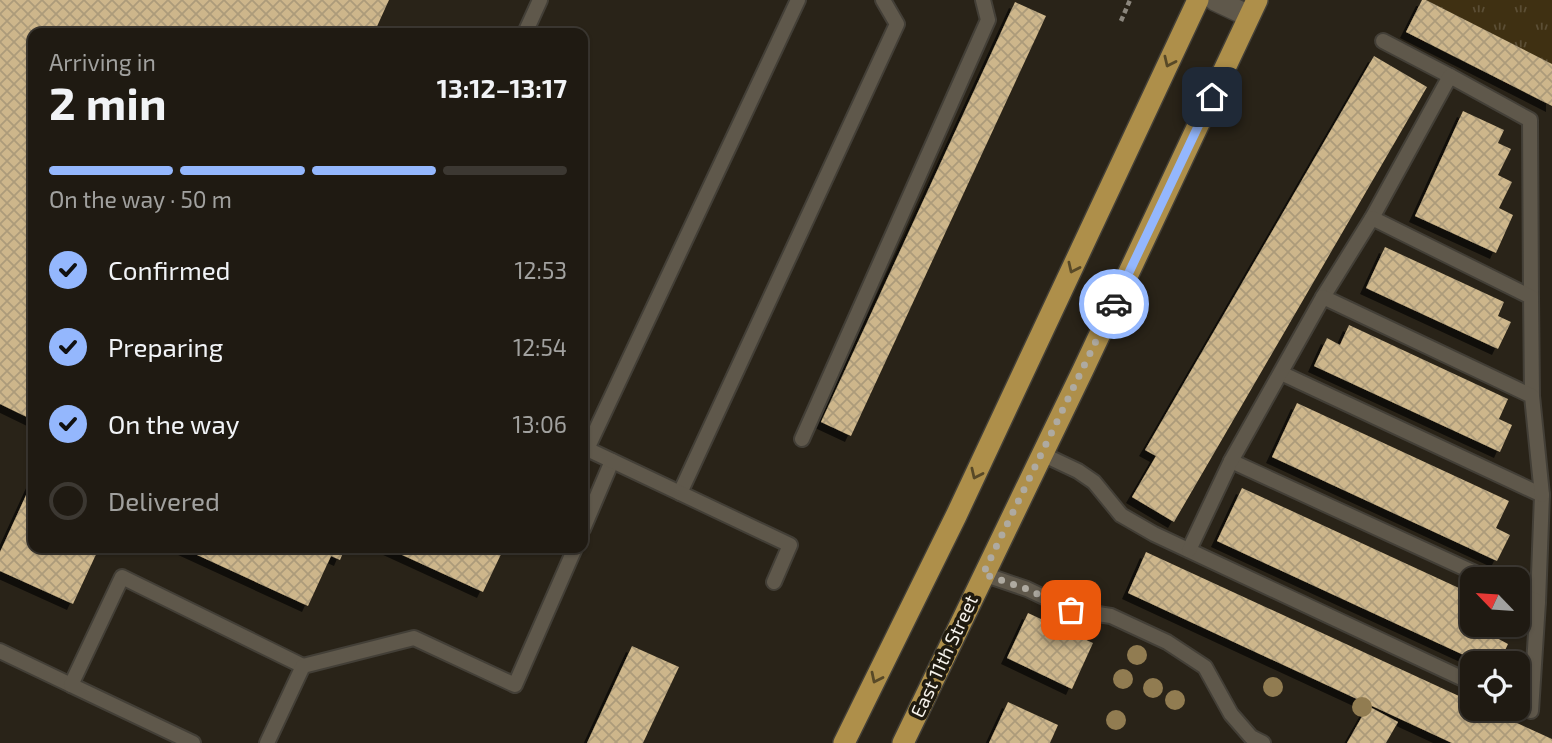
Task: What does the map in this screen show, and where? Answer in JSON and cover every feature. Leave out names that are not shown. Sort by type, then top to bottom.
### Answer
[{"type":"main road","points":[[844,743],[956,516],[1198,0]]},
{"type":"main road","points":[[1214,0],[1253,8]]},
{"type":"main road","name":"East 11th Street","points":[[903,743],[1253,8]]},
{"type":"lane","points":[[527,28],[540,0]]},
{"type":"lane","points":[[588,447],[798,0]]},
{"type":"lane","points":[[680,493],[897,24],[883,0]]},
{"type":"lane","points":[[802,439],[988,20],[983,0]]},
{"type":"lane","points":[[1383,41],[1531,120],[1532,396],[1542,495],[1530,711]]},
{"type":"lane","points":[[1189,550],[1231,461],[1323,298],[1372,218],[1450,76]]},
{"type":"lane","points":[[1372,218],[1531,297]]},
{"type":"lane","points":[[1323,298],[1532,396]]},
{"type":"lane","points":[[1281,373],[1542,495]]},
{"type":"lane","points":[[588,449],[790,545],[774,582]]},
{"type":"lane","points":[[1042,454],[1094,482],[1121,515],[1189,550],[1460,677]]},
{"type":"lane","points":[[588,517],[612,461]]},
{"type":"lane","points":[[1231,461],[1462,567]]},
{"type":"lane","points":[[71,685],[122,577],[303,666],[414,638],[515,685],[573,553]]},
{"type":"lane","points":[[983,574],[1027,589],[1071,610],[1111,616],[1167,642],[1205,667],[1231,714],[1251,737],[1263,743]]},
{"type":"lane","points":[[1530,599],[1538,602]]},
{"type":"lane","points":[[0,651],[193,743]]},
{"type":"lane","points":[[267,743],[303,666]]},
{"type":"path","points":[[1121,21],[1130,0]]},
{"type":"green space","points":[[1426,0],[1552,0],[1552,64]]},
{"type":"building","points":[[0,0],[389,0],[376,28],[28,28],[28,418],[0,404]]},
{"type":"building","points":[[1422,0],[1552,64],[1552,106],[1406,32]]},
{"type":"building","points":[[1015,2],[1046,16],[851,436],[821,422]]},
{"type":"building","points":[[1374,56],[1427,87],[1174,522],[1132,497],[1156,456],[1145,450]]},
{"type":"building","points":[[1463,111],[1504,130],[1498,143],[1511,149],[1498,175],[1512,182],[1499,208],[1513,215],[1496,253],[1415,216]]},
{"type":"building","points":[[1385,247],[1504,302],[1498,316],[1511,322],[1498,349],[1366,288]]},
{"type":"building","points":[[1349,325],[1508,399],[1499,419],[1512,425],[1500,452],[1314,366],[1327,338],[1340,345]]},
{"type":"building","points":[[1297,403],[1509,501],[1496,528],[1510,535],[1497,561],[1272,457]]},
{"type":"building","points":[[1242,488],[1460,588],[1460,637],[1495,637],[1508,644],[1505,651],[1460,651],[1460,653],[1217,541]]},
{"type":"building","points":[[28,491],[28,553],[97,553],[73,604],[0,571],[0,552]]},
{"type":"building","points":[[1146,552],[1460,696],[1460,721],[1512,721],[1552,739],[1552,743],[1452,743],[1128,593]]},
{"type":"building","points":[[193,553],[343,553],[340,560],[331,556],[308,606]]},
{"type":"building","points":[[398,553],[502,553],[483,592]]},
{"type":"building","points":[[1028,613],[1093,643],[1072,689],[1007,658]]},
{"type":"building","points":[[632,646],[679,667],[643,743],[587,743]]},
{"type":"building","points":[[1008,702],[1058,725],[1050,743],[989,743]]},
{"type":"building","points":[[1368,706],[1398,722],[1386,743],[1347,743]]},
{"type":"way so far","points":[[1071,610],[1027,589],[983,574],[1114,304]]},
{"type":"route","points":[[1114,304],[1212,97]]}]
